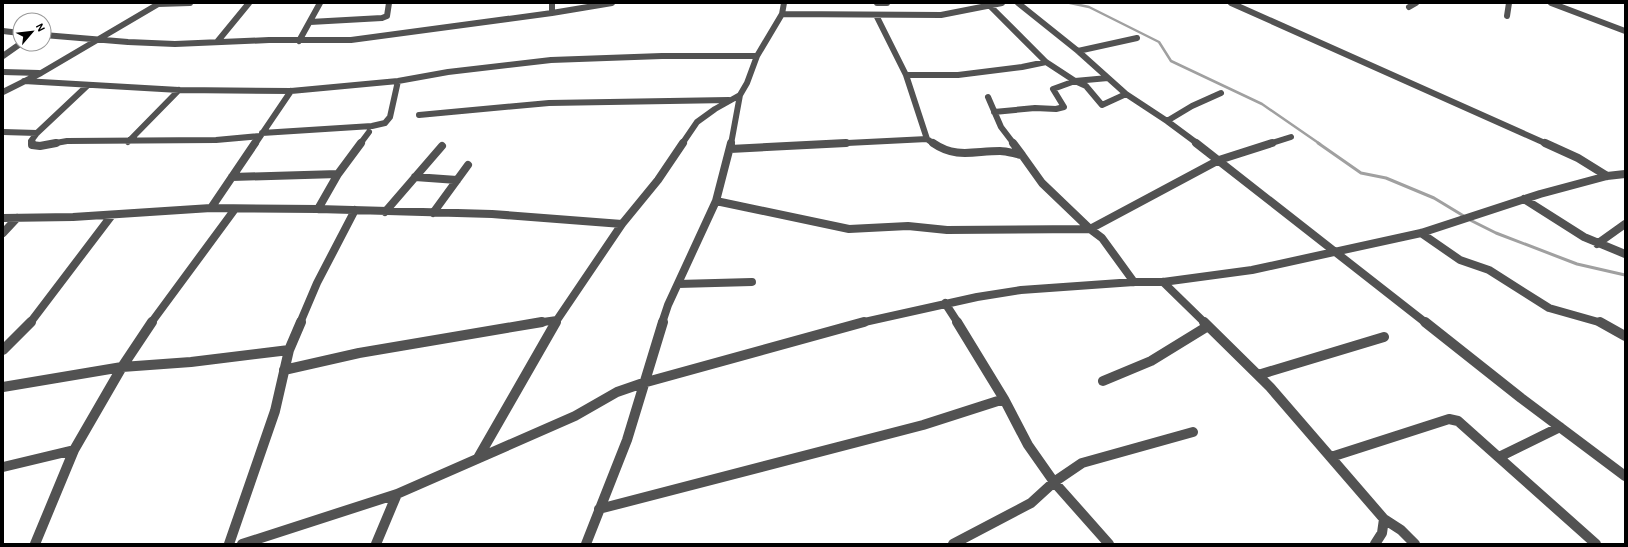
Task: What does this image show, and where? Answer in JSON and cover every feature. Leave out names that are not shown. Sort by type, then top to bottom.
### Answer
[{"type":"street","points":[[3,91],[42,73],[159,3],[190,3]]},
{"type":"street","points":[[217,42],[249,3]]},
{"type":"street","points":[[299,40],[320,3]]},
{"type":"street","points":[[310,22],[382,18],[387,16],[389,3]]},
{"type":"street","points":[[552,3],[552,13]]},
{"type":"street","points":[[52,36],[167,44],[299,40],[332,41],[375,38],[612,3]]},
{"type":"street","points":[[586,544],[627,440],[643,383],[668,305],[716,201],[730,148],[740,94],[757,56],[782,14],[784,3]]},
{"type":"street","points":[[877,3],[887,3]]},
{"type":"street","points":[[782,14],[941,15],[988,4],[1002,3]]},
{"type":"street","points":[[1018,3],[1078,51],[1126,94],[1167,121],[1219,160],[1560,427],[1625,476]]},
{"type":"street","points":[[1231,3],[1578,158],[1607,176]]},
{"type":"street","points":[[1409,7],[1416,3]]},
{"type":"street","points":[[1507,16],[1509,3]]},
{"type":"street","points":[[1551,3],[1592,17],[1625,31]]},
{"type":"street","points":[[988,4],[1046,62],[1075,81],[1086,86],[1102,105],[1126,94]]},
{"type":"street","points":[[876,15],[906,75],[927,139]]},
{"type":"street","points":[[1078,51],[1137,38]]},
{"type":"street","points":[[3,56],[12,50]]},
{"type":"street","points":[[24,81],[178,90],[291,91],[398,81],[448,72],[551,60],[662,56],[757,56]]},
{"type":"street","points":[[906,75],[958,75],[1022,67],[1046,62]]},
{"type":"street","points":[[3,72],[42,73]]},
{"type":"street","points":[[994,112],[1035,108],[1056,109],[1064,107],[1053,89],[1075,81],[1108,78]]},
{"type":"street","points":[[88,85],[37,133],[31,141],[35,146],[66,142],[216,140],[261,134],[372,126],[384,122],[390,117],[398,81]]},
{"type":"street","points":[[128,142],[178,90]]},
{"type":"street","points":[[211,208],[291,91]]},
{"type":"street","points":[[1167,121],[1192,106],[1221,93]]},
{"type":"street","points":[[478,458],[557,320],[622,224],[658,180],[697,122],[740,94]]},
{"type":"street","points":[[988,97],[1001,127],[1042,183],[1090,229],[1102,238],[1134,282]]},
{"type":"street","points":[[419,115],[549,103],[730,100]]},
{"type":"street","points":[[3,132],[37,133]]},
{"type":"street","points":[[318,209],[338,174],[369,132]]},
{"type":"street","points":[[716,201],[849,229],[908,226],[947,230],[1090,229],[1219,160],[1291,137]]},
{"type":"street","points":[[730,148],[927,139],[943,150],[953,153],[1002,151],[1022,155]]},
{"type":"street","points":[[385,212],[442,146]]},
{"type":"street","points":[[433,213],[468,165]]},
{"type":"street","points":[[232,177],[338,174]]},
{"type":"street","points":[[242,544],[397,494],[575,416],[617,392],[643,383],[873,320],[945,304],[1021,290],[1134,282],[1163,282],[1252,270],[1421,233],[1524,199],[1607,176],[1625,174]]},
{"type":"street","points":[[415,177],[457,180]]},
{"type":"street","points":[[1524,199],[1584,237],[1597,244],[1625,254]]},
{"type":"street","points":[[3,218],[112,215],[211,208],[318,209],[492,214],[622,224]]},
{"type":"street","points":[[35,544],[74,450],[122,367],[154,319],[235,209]]},
{"type":"street","points":[[230,544],[276,412],[289,350],[317,283],[356,210]]},
{"type":"street","points":[[3,350],[35,318],[112,215]]},
{"type":"street","points":[[3,233],[17,218]]},
{"type":"street","points":[[1597,244],[1625,224]]},
{"type":"street","points":[[1421,233],[1460,260],[1489,270],[1549,308],[1597,321],[1625,336]]},
{"type":"street","points":[[678,284],[752,282]]},
{"type":"street","points":[[1163,282],[1258,375],[1384,519],[1402,530],[1415,544]]},
{"type":"street","points":[[945,304],[1004,400],[1028,445],[1054,482],[1109,544]]},
{"type":"street","points":[[284,370],[359,353],[557,320]]},
{"type":"street","points":[[1103,381],[1151,361],[1208,326]]},
{"type":"street","points":[[1258,375],[1384,338]]},
{"type":"street","points":[[3,387],[122,367],[191,362],[289,350]]},
{"type":"street","points":[[599,509],[923,425],[1004,400]]},
{"type":"street","points":[[1331,457],[1449,419],[1458,421],[1596,544]]},
{"type":"street","points":[[1499,457],[1560,427]]},
{"type":"street","points":[[953,544],[1031,503],[1054,482],[1082,463],[1193,432]]},
{"type":"street","points":[[3,467],[74,450]]},
{"type":"street","points":[[376,544],[397,494]]},
{"type":"street","points":[[1375,544],[1382,533],[1384,519]]},
{"type":"waterway","points":[[1070,3],[1089,7],[1159,42],[1171,61],[1262,104],[1320,144]]},
{"type":"waterway","points":[[1318,143],[1361,173],[1386,178],[1434,198],[1472,221],[1496,233],[1577,264],[1625,275]]}]
